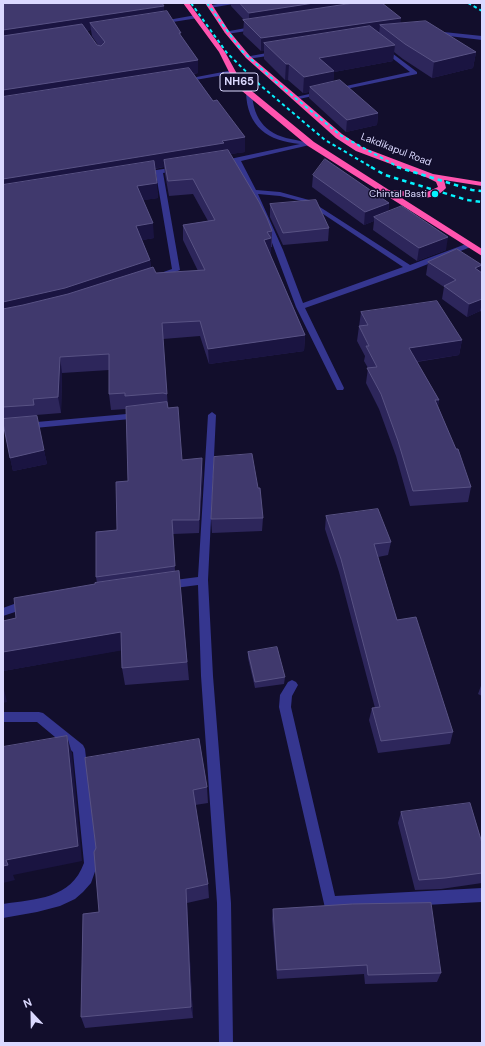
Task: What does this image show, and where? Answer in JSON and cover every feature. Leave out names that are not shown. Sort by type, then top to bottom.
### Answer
[{"type":"highway","name":"NH65","points":[[186,3],[222,52],[239,84],[311,144],[482,253]]},
{"type":"highway","name":"NH65","points":[[209,5],[227,32],[248,57],[294,98]]},
{"type":"highway","name":"Lakdikapul Road","points":[[294,98],[339,136],[359,149],[431,176],[482,184]]},
{"type":"highway","name":"NH65","points":[[387,192],[423,197],[435,194],[442,188],[440,181],[431,176]]},
{"type":"street","points":[[209,5],[236,3]]},
{"type":"street","points":[[151,24],[196,17]]},
{"type":"street","points":[[227,32],[266,27]]},
{"type":"street","points":[[427,32],[482,38]]},
{"type":"street","points":[[294,98],[415,74],[376,43]]},
{"type":"street","points":[[248,57],[286,51]]},
{"type":"street","points":[[180,80],[233,72]]},
{"type":"street","points":[[249,92],[249,101],[253,114],[266,130],[279,139],[311,144]]},
{"type":"street","points":[[221,162],[311,144]]},
{"type":"street","points":[[236,160],[254,192],[285,263],[300,307],[340,388]]},
{"type":"street","points":[[137,175],[182,168]]},
{"type":"street","points":[[148,281],[176,270],[159,172]]},
{"type":"street","points":[[254,192],[280,194],[307,201],[410,268]]},
{"type":"street","points":[[300,307],[469,246]]},
{"type":"street","points":[[3,428],[149,415]]},
{"type":"street","points":[[212,415],[203,580],[207,676],[224,903],[226,1043]]},
{"type":"street","points":[[156,587],[203,580]]},
{"type":"street","points":[[3,612],[14,608],[37,604]]},
{"type":"street","points":[[292,685],[286,695],[285,707],[330,903],[482,895]]},
{"type":"street","points":[[3,717],[39,718],[79,749],[91,863],[86,878],[70,894],[49,902],[3,911]]},
{"type":"building","points":[[3,3],[162,3],[164,6],[3,30]]},
{"type":"building","points":[[240,3],[314,3],[249,13]]},
{"type":"building","points":[[354,3],[382,3],[401,18],[261,38],[243,20]]},
{"type":"building","points":[[167,11],[181,33],[179,33],[198,60],[3,90],[3,36],[82,24],[97,45],[101,46],[105,42],[90,23]]},
{"type":"building","points":[[426,21],[476,52],[434,62],[405,44],[380,25]]},
{"type":"building","points":[[370,26],[395,45],[319,58],[334,71],[304,77],[289,64],[286,64],[264,43]]},
{"type":"building","points":[[189,68],[213,101],[217,100],[245,137],[222,141],[224,143],[3,179],[3,97]]},
{"type":"building","points":[[340,80],[378,113],[347,120],[310,87]]},
{"type":"building","points":[[228,150],[267,218],[272,231],[267,232],[271,238],[264,240],[305,335],[208,349],[200,321],[162,323],[167,394],[125,396],[125,393],[109,394],[109,354],[60,357],[58,397],[33,399],[34,405],[3,407],[3,309],[68,294],[153,267],[156,273],[205,270],[183,225],[215,220],[193,179],[168,181],[164,160]]},
{"type":"building","points":[[325,159],[389,203],[365,212],[313,175]]},
{"type":"building","points":[[154,161],[157,183],[137,186],[153,223],[136,226],[150,260],[65,288],[3,302],[3,185]]},
{"type":"building","points":[[316,200],[329,228],[283,233],[270,204]]},
{"type":"building","points":[[402,206],[448,237],[419,248],[374,217]]},
{"type":"building","points":[[457,249],[482,265],[475,268],[482,273],[482,299],[469,304],[444,286],[456,280],[428,262]]},
{"type":"building","points":[[437,301],[462,340],[409,348],[439,400],[435,400],[456,449],[458,449],[471,487],[413,491],[398,441],[381,394],[367,368],[377,367],[366,346],[369,346],[359,326],[368,325],[361,312]]},
{"type":"building","points":[[167,402],[168,408],[178,407],[182,460],[202,458],[199,520],[172,520],[175,566],[96,577],[96,532],[117,530],[116,482],[128,481],[126,407]]},
{"type":"building","points":[[37,416],[44,450],[10,458],[3,419]]},
{"type":"building","points":[[252,454],[258,488],[260,488],[263,518],[211,519],[214,457]]},
{"type":"building","points":[[378,509],[391,542],[374,544],[397,620],[416,617],[453,732],[381,741],[372,708],[380,707],[341,559],[326,516]]},
{"type":"building","points":[[179,571],[187,662],[122,668],[121,632],[3,652],[3,621],[16,618],[14,598],[95,583]]},
{"type":"building","points":[[277,647],[285,677],[255,682],[248,652]]},
{"type":"building","points":[[67,736],[78,846],[6,860],[8,865],[3,866],[3,747]]},
{"type":"building","points":[[199,739],[207,787],[193,790],[208,884],[186,889],[191,1007],[81,1017],[83,914],[99,912],[94,852],[96,848],[85,758]]},
{"type":"building","points":[[470,803],[482,843],[482,873],[419,880],[401,812]]},
{"type":"building","points":[[431,903],[441,973],[368,975],[367,965],[277,970],[273,909],[352,904]]},
{"type":"railway","points":[[191,3],[227,53],[260,85],[325,140],[373,168]]},
{"type":"railway","points":[[207,3],[242,51],[276,82],[340,135],[400,168]]},
{"type":"railway","points":[[468,3],[482,11]]},
{"type":"railway","points":[[371,167],[385,175],[467,200],[482,202]]},
{"type":"railway","points":[[400,168],[472,190],[482,191]]},
{"type":"place","name":"Chintal Basti","points":[[435,194]]}]
